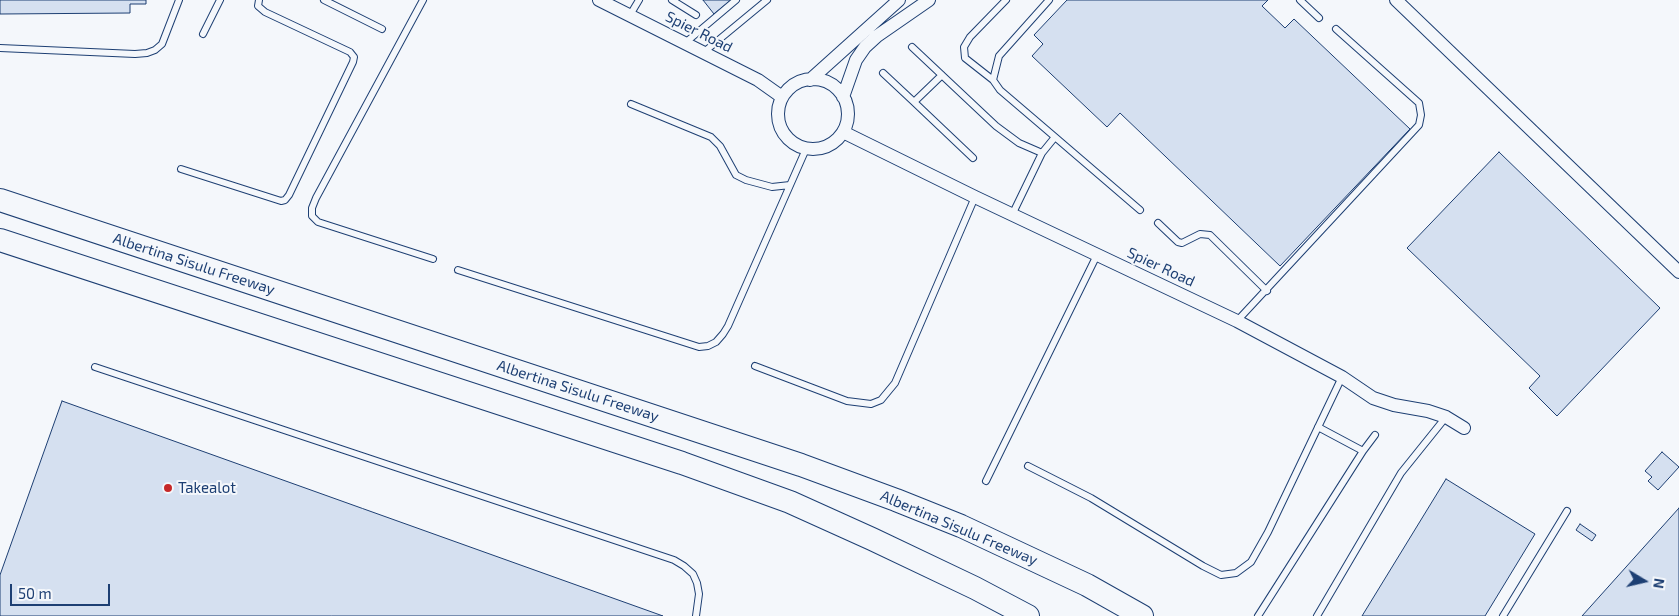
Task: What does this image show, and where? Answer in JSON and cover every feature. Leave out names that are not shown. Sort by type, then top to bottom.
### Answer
[{"type":"highway","name":"Albertina Sisulu Freeway","points":[[0,200],[810,468],[961,526],[1087,585],[1142,616]]},
{"type":"highway","points":[[0,240],[598,435],[790,502],[872,538],[966,583],[1028,616]]},
{"type":"street","name":"Spier Road","points":[[598,0],[758,80],[782,98]]},
{"type":"street","points":[[810,80],[899,0]]},
{"type":"street","points":[[843,97],[856,60],[865,46],[929,0]]},
{"type":"street","points":[[1396,0],[1679,272]]},
{"type":"street","points":[[810,80],[820,80],[837,89],[843,97],[847,114],[843,132],[827,146],[817,149],[806,149],[796,145],[787,138],[781,129],[779,113],[782,98],[790,89],[799,83],[810,80]]},
{"type":"street","name":"Spier Road","points":[[843,132],[974,197],[1237,322],[1342,377],[1373,398],[1394,405],[1428,411],[1446,417],[1464,428]]},
{"type":"lane","points":[[0,48],[147,53],[155,50],[162,44],[179,0]]},
{"type":"lane","points":[[203,34],[220,0]]},
{"type":"lane","points":[[181,169],[281,201],[285,200],[353,62],[354,57],[350,52],[265,12],[258,6],[259,0]]},
{"type":"lane","points":[[324,0],[382,29]]},
{"type":"lane","points":[[423,0],[316,198],[312,208],[312,216],[318,222],[433,259]]},
{"type":"lane","points":[[630,15],[639,0]]},
{"type":"lane","points":[[672,0],[696,15]]},
{"type":"lane","points":[[685,43],[736,0]]},
{"type":"lane","points":[[704,52],[767,0]]},
{"type":"lane","points":[[1006,0],[970,37],[964,47],[965,58],[993,80],[1000,90],[1140,210]]},
{"type":"lane","points":[[993,80],[999,56],[1049,0]]},
{"type":"lane","points":[[1300,0],[1319,18]]},
{"type":"lane","points":[[1237,322],[1419,125],[1421,114],[1419,103],[1336,29]]},
{"type":"lane","points":[[912,47],[1003,132],[1019,143],[1042,153]]},
{"type":"lane","points":[[883,73],[973,158]]},
{"type":"lane","points":[[914,102],[942,75]]},
{"type":"lane","points":[[631,104],[711,137],[720,146],[736,175],[746,180],[772,187],[790,185]]},
{"type":"lane","points":[[1012,215],[1042,153],[1055,137]]},
{"type":"lane","points":[[458,270],[699,347],[708,346],[716,342],[724,334],[728,326],[806,149]]},
{"type":"lane","points":[[755,366],[847,401],[871,404],[880,400],[895,383],[974,197]]},
{"type":"lane","points":[[1158,223],[1182,244],[1200,234],[1210,235],[1267,291]]},
{"type":"lane","points":[[986,481],[1097,255]]},
{"type":"lane","points":[[95,367],[674,560],[693,574],[697,583],[699,594],[696,616]]},
{"type":"lane","points":[[1028,466],[1090,498],[1203,566],[1221,575],[1236,573],[1251,562],[1268,532],[1342,377]]},
{"type":"lane","points":[[1317,616],[1401,473],[1446,417]]},
{"type":"lane","points":[[1318,427],[1364,452]]},
{"type":"lane","points":[[1258,616],[1375,435]]},
{"type":"lane","points":[[1503,616],[1567,511]]},
{"type":"building","points":[[0,0],[146,0],[146,4],[130,4],[130,13],[0,14]]},
{"type":"building","points":[[703,0],[731,0],[714,14]]},
{"type":"building","points":[[1067,0],[1268,0],[1262,6],[1285,28],[1294,19],[1410,129],[1280,266],[1120,113],[1107,127],[1032,56],[1043,44],[1034,35]]},
{"type":"building","points":[[1499,152],[1660,308],[1557,416],[1529,388],[1540,376],[1407,248]]},
{"type":"building","name":"Takealot","points":[[62,401],[663,616],[0,616],[0,575]]},
{"type":"building","points":[[1662,452],[1679,467],[1658,490],[1648,481],[1652,477],[1645,471]]},
{"type":"building","points":[[1446,479],[1535,534],[1485,616],[1362,616]]},
{"type":"building","points":[[1679,508],[1679,616],[1582,616]]},
{"type":"building","points":[[1580,524],[1596,535],[1592,541],[1576,530]]},
{"type":"place","name":"Takealot","points":[[168,488]]}]
